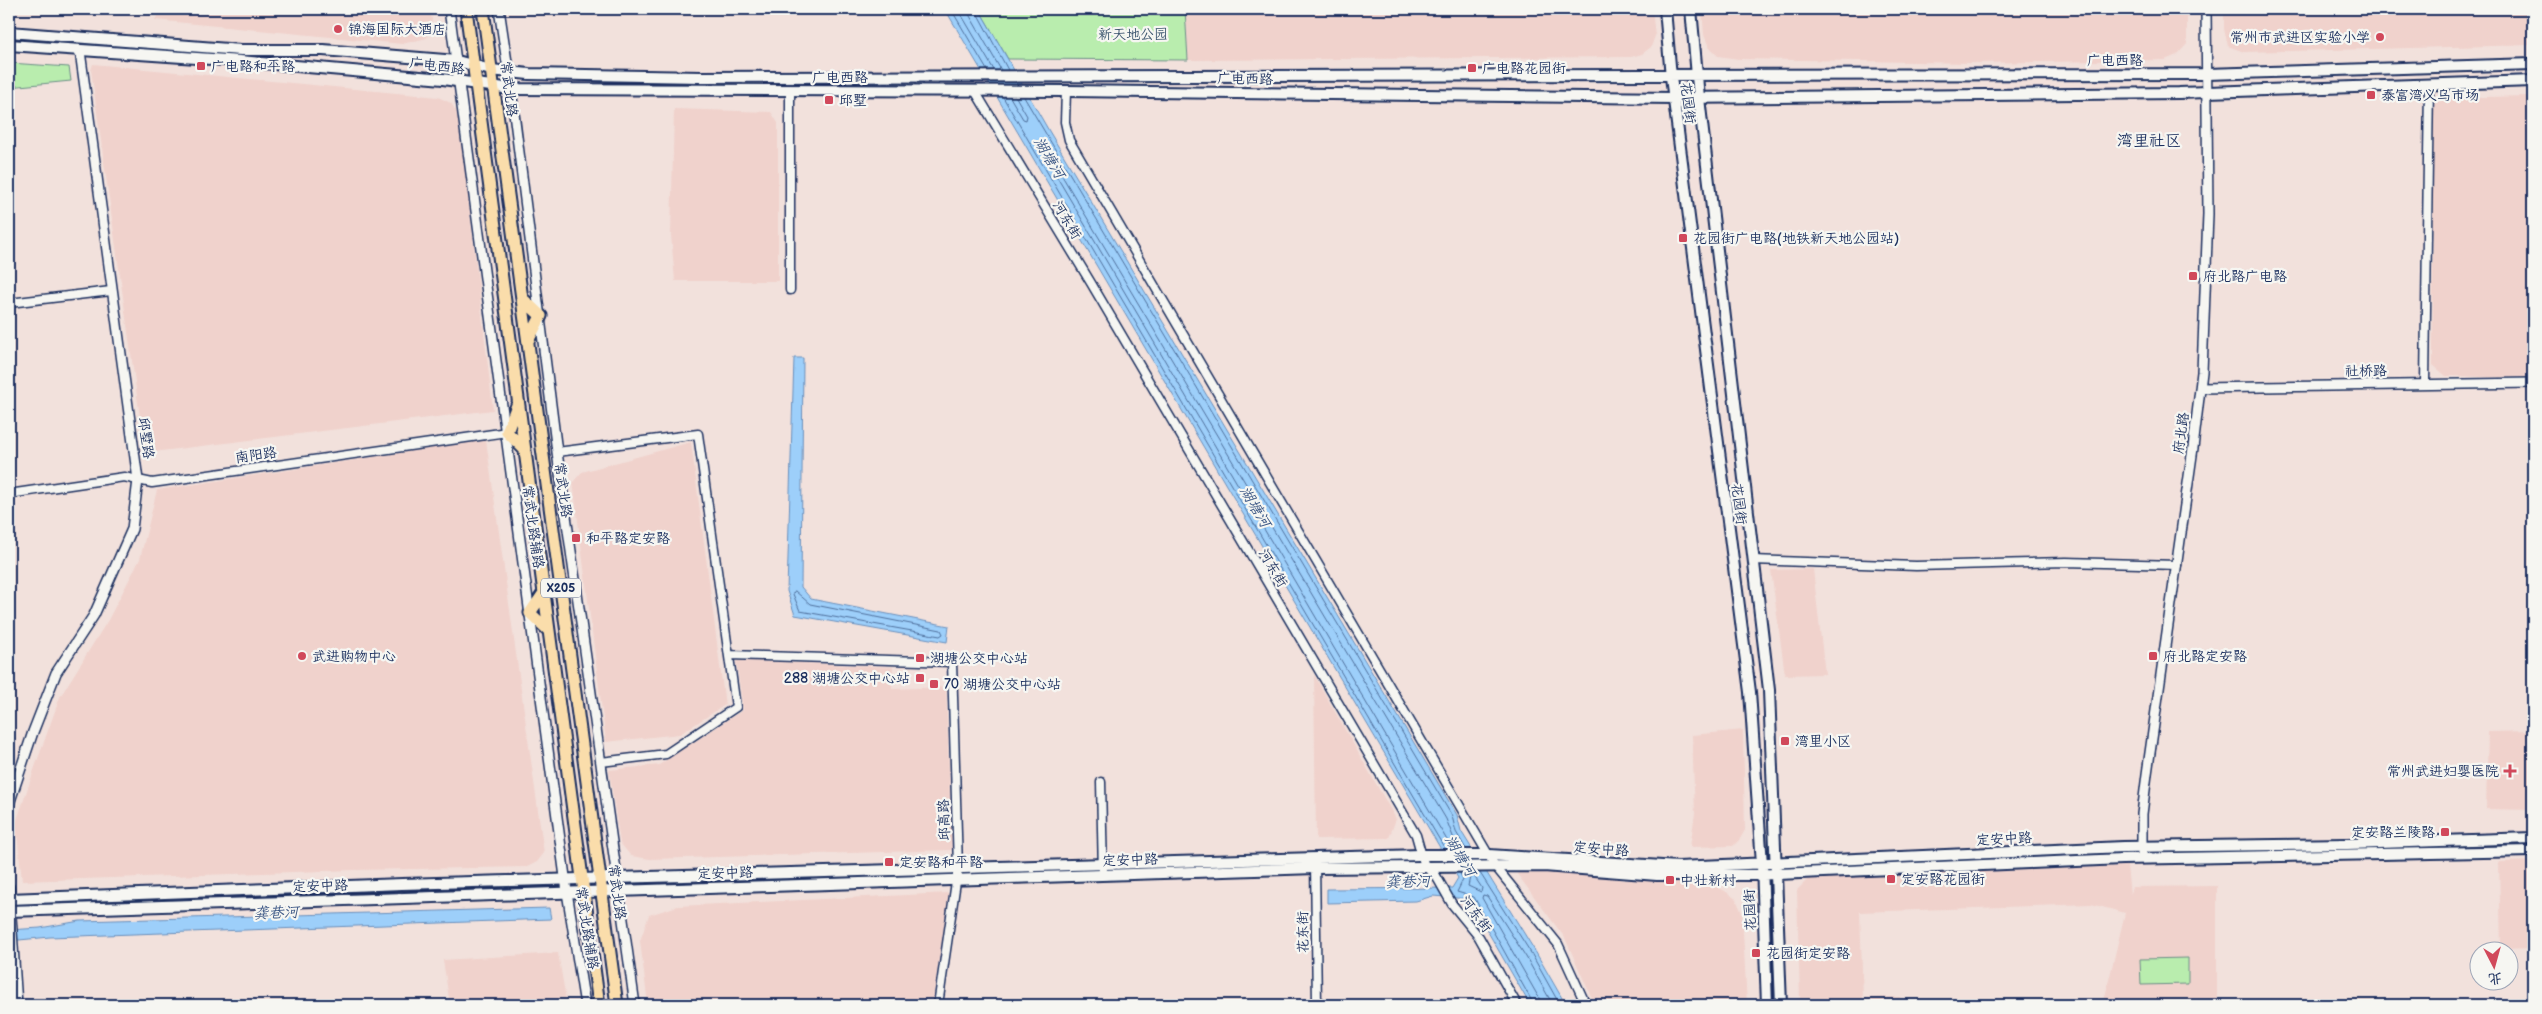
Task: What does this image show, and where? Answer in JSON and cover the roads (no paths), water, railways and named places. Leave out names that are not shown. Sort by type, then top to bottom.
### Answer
[{"type":"main road","name":"X205","points":[[466,9],[599,1005]]},
{"type":"main road","name":"常武北路","points":[[483,9],[617,1005]]},
{"type":"main road","name":"花园街","points":[[1665,9],[1671,77],[1750,692],[1762,864],[1767,1005]]},
{"type":"main road","name":"花园街","points":[[1691,9],[1696,75],[1769,690],[1781,1005]]},
{"type":"main road","name":"广电西路","points":[[9,32],[241,50],[323,50],[457,61],[491,70],[530,74],[702,77],[1671,77],[1696,75],[2207,74],[2533,64]]},
{"type":"main road","name":"广电西路","points":[[9,45],[240,61],[459,81],[511,89],[1066,91],[1699,98]]},
{"type":"main road","points":[[1699,98],[2207,92],[2533,81]]},
{"type":"main road","points":[[522,298],[541,316],[528,342]]},
{"type":"main road","points":[[518,403],[506,432],[524,449]]},
{"type":"main road","points":[[543,594],[530,613],[548,630]]},
{"type":"main road","name":"定安中路","points":[[9,899],[566,879],[958,868],[1102,869],[1315,863],[1420,855],[1489,854],[1678,867],[2143,847],[2347,844],[2533,838]]},
{"type":"main road","name":"定安中路","points":[[1315,863],[1425,867],[1544,866],[1657,874],[1762,875],[2142,858],[2533,851]]},
{"type":"main road","name":"定安中路","points":[[10,911],[957,879],[1102,869]]},
{"type":"street","points":[[449,9],[457,61]]},
{"type":"street","points":[[499,9],[541,316],[557,452],[635,1005]]},
{"type":"street","name":"府北路","points":[[2142,858],[2142,814],[2200,388],[2208,214],[2206,9]]},
{"type":"street","name":"邱墅路","points":[[9,804],[33,732],[56,673],[94,616],[132,529],[138,480],[111,292],[80,51]]},
{"type":"street","name":"常武北路辅路","points":[[457,61],[566,879],[585,1005]]},
{"type":"street","points":[[2425,384],[2428,84]]},
{"type":"street","points":[[790,91],[790,290]]},
{"type":"street","name":"河东街","points":[[975,91],[1096,292],[1416,835],[1420,855],[1425,867],[1434,874],[1452,904],[1479,937],[1517,1005]]},
{"type":"street","points":[[1066,91],[1065,122],[1069,140],[1489,854],[1491,866],[1558,944],[1586,1005]]},
{"type":"street","points":[[9,303],[111,292]]},
{"type":"street","name":"社桥路","points":[[2200,388],[2533,383]]},
{"type":"street","name":"南阳路","points":[[9,494],[124,477],[152,483],[506,432]]},
{"type":"street","points":[[557,452],[698,434],[736,707],[666,754],[601,762]]},
{"type":"street","points":[[1753,560],[1916,566],[2066,562],[2177,565]]},
{"type":"street","name":"邱高路","points":[[729,655],[952,662],[958,868],[938,1005]]},
{"type":"street","points":[[1101,782],[1102,869]]},
{"type":"street","name":"花东街","points":[[1315,863],[1317,1005]]},
{"type":"street","points":[[9,887],[17,1005]]},
{"type":"water","name":"湖塘河","points":[[945,9],[979,9],[1049,131],[1457,815],[1461,831],[1566,1005],[1530,1005],[1469,899],[1433,896],[1416,901],[1327,903],[1327,889],[1452,888],[1458,878]]},
{"type":"water","points":[[794,358],[803,358],[801,587],[811,599],[949,626],[947,642],[795,615],[787,591]]},
{"type":"water","points":[[549,908],[551,919],[50,937],[9,941],[9,930],[40,928],[80,921]]},
{"type":"place","name":"锦海国际大酒店","points":[[338,29]]},
{"type":"place","name":"常州市武进区实验小学","points":[[2380,37]]},
{"type":"place","name":"广电路和平路","points":[[201,66]]},
{"type":"place","name":"广电路花园街","points":[[1472,68]]},
{"type":"place","name":"泰富湾义乌市场","points":[[2371,95]]},
{"type":"place","name":"邱墅","points":[[829,100]]},
{"type":"place","name":"花园街广电路(地铁新天地公园站)","points":[[1683,238]]},
{"type":"place","name":"府北路广电路","points":[[2193,276]]},
{"type":"place","name":"和平路定安路","points":[[576,538]]},
{"type":"place","name":"武进购物中心","points":[[302,656]]},
{"type":"place","name":"府北路定安路","points":[[2153,656]]},
{"type":"place","name":"湖塘公交中心站","points":[[920,658]]},
{"type":"place","name":"288 湖塘公交中心站","points":[[920,678]]},
{"type":"place","name":"70 湖塘公交中心站","points":[[934,684]]},
{"type":"place","name":"湾里小区","points":[[1785,741]]},
{"type":"place","name":"常州武进妇婴医院","points":[[2510,771]]},
{"type":"place","name":"定安路兰陵路","points":[[2445,832]]},
{"type":"place","name":"定安路和平路","points":[[889,862]]},
{"type":"place","name":"定安路花园街","points":[[1891,879]]},
{"type":"place","name":"中壮新村","points":[[1670,880]]},
{"type":"place","name":"花园街定安路","points":[[1756,953]]},
{"type":"district","name":"湾里社区","points":[[2149,141]]},
{"type":"park label","name":"新天地公园","points":[[1133,34]]},
{"type":"water label","name":"龚巷河","points":[[1408,882]]},
{"type":"water label","name":"龚巷河","points":[[276,913]]}]
